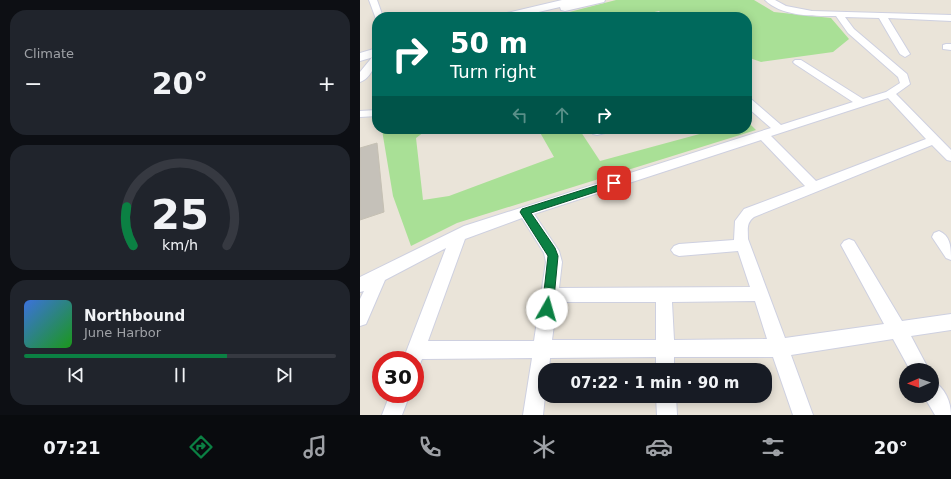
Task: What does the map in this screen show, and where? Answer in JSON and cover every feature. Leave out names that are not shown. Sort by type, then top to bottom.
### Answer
[{"type":"street","points":[[373,0],[377,12]]},
{"type":"street","points":[[520,12],[552,3],[576,0]]},
{"type":"street","points":[[551,12],[600,0]]},
{"type":"street","points":[[769,0],[784,8],[812,13],[951,18]]},
{"type":"street","points":[[360,285],[468,230],[890,94],[905,84],[903,76],[851,31],[839,14]]},
{"type":"street","points":[[882,16],[905,54]]},
{"type":"street","points":[[360,57],[372,53]]},
{"type":"street","points":[[798,62],[861,103]]},
{"type":"street","points":[[361,77],[372,63]]},
{"type":"street","points":[[361,77],[372,76]]},
{"type":"street","points":[[890,94],[951,157]]},
{"type":"street","points":[[752,106],[779,130]]},
{"type":"street","points":[[360,114],[372,113]]},
{"type":"street","points":[[763,134],[814,187]]},
{"type":"street","points":[[803,415],[743,245],[740,224],[743,217],[814,187],[934,140]]},
{"type":"street","points":[[525,212],[551,251],[554,262],[533,415]]},
{"type":"street","points":[[415,351],[458,235]]},
{"type":"street","points":[[939,237],[951,254]]},
{"type":"street","points":[[848,244],[916,363]]},
{"type":"street","points":[[679,250],[743,245]]},
{"type":"street","points":[[360,318],[379,275]]},
{"type":"street","points":[[549,295],[760,294]]},
{"type":"street","points":[[664,295],[666,363]]},
{"type":"street","points":[[424,355],[542,349],[779,348],[951,322]]},
{"type":"street","points":[[392,415],[397,403]]},
{"type":"street","points":[[666,403],[667,415]]},
{"type":"street","points":[[939,403],[946,415]]},
{"type":"green space","points":[[616,0],[754,0],[774,12],[831,18],[849,39],[833,52],[761,62],[752,59],[752,12],[569,12]]},
{"type":"green space","points":[[752,126],[756,130],[752,131]]},
{"type":"green space","points":[[383,134],[421,134],[416,138],[423,200],[449,196],[554,157],[541,134],[582,134],[600,161],[700,134],[743,134],[457,223],[411,246],[393,196]]},
{"type":"building","points":[[377,143],[384,212],[360,220],[360,148]]},
{"type":"route","points":[[547,309],[554,262],[553,256],[525,212],[614,183]]}]
